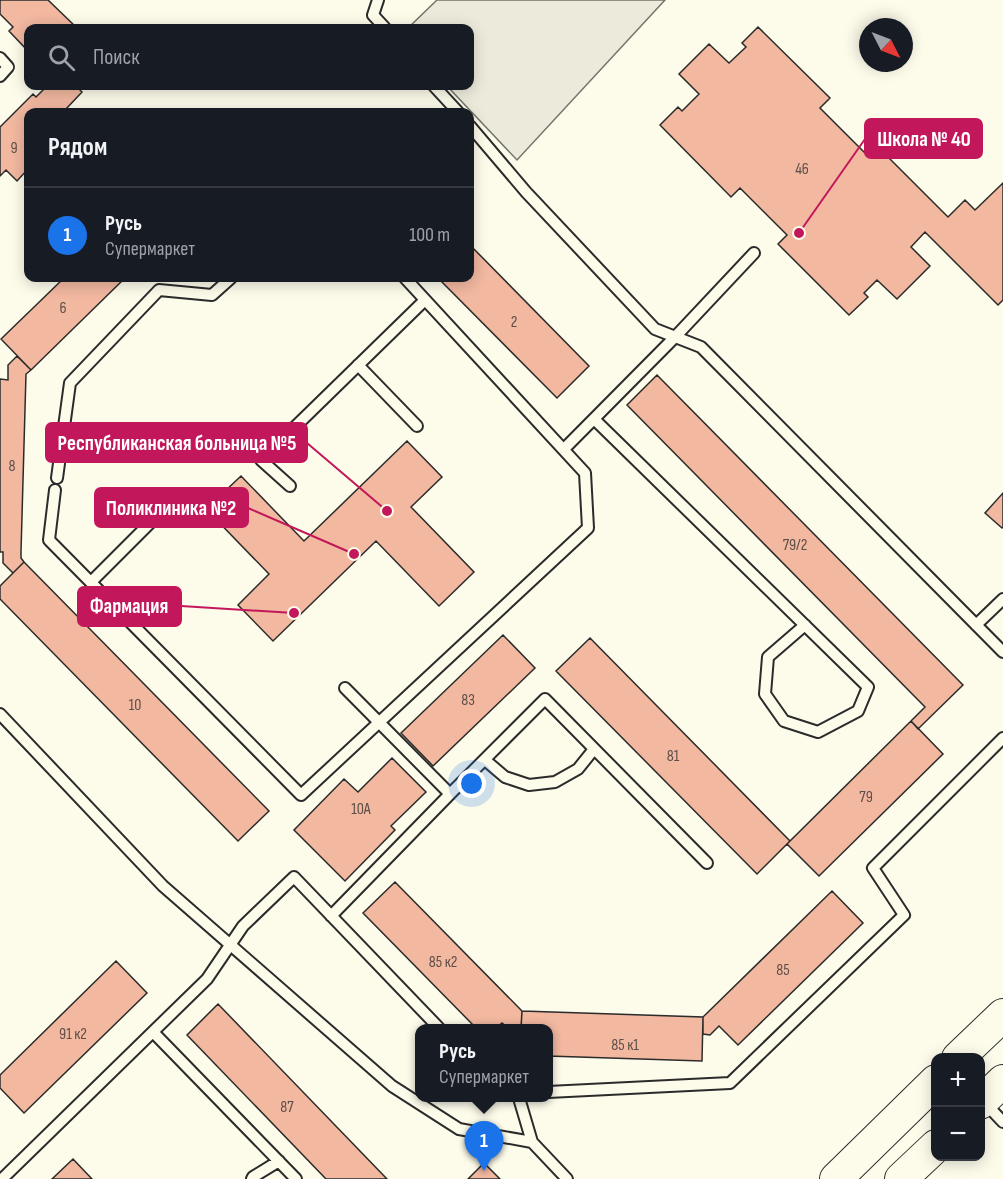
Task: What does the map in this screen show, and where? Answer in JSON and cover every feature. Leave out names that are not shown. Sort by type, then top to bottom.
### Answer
[{"type":"main road","points":[[963,1053],[1003,1015]]},
{"type":"main road","points":[[836,1179],[931,1086]]},
{"type":"main road","points":[[901,1179],[931,1151]]},
{"type":"lane","points":[[378,0],[373,15],[381,24]]},
{"type":"lane","points":[[0,58],[8,67],[0,76]]},
{"type":"lane","points":[[438,90],[454,108]]},
{"type":"lane","points":[[474,131],[526,192],[655,329],[701,346],[1003,652]]},
{"type":"lane","points":[[564,449],[754,253]]},
{"type":"lane","points":[[57,478],[70,383],[159,290],[212,295],[227,282]]},
{"type":"lane","points":[[55,490],[49,540],[302,795],[588,528],[585,473],[409,282]]},
{"type":"lane","points":[[290,486],[261,460],[425,300]]},
{"type":"lane","points":[[358,365],[417,426]]},
{"type":"lane","points":[[594,419],[805,625],[868,687],[858,711],[818,732],[784,722],[765,694],[768,657],[805,625]]},
{"type":"lane","points":[[91,582],[151,522]]},
{"type":"lane","points":[[976,625],[1003,599]]},
{"type":"lane","points":[[345,688],[450,794]]},
{"type":"lane","points":[[332,916],[545,699],[707,863]]},
{"type":"lane","points":[[0,714],[163,886],[392,1086],[415,1101]]},
{"type":"lane","points":[[553,1092],[730,1083],[904,915],[873,868],[1003,738]]},
{"type":"lane","points":[[485,760],[505,777],[529,785],[555,782],[578,770],[594,749]]},
{"type":"lane","points":[[2,1179],[207,979],[243,926],[294,877],[434,1024]]},
{"type":"lane","points":[[153,1032],[296,1179]]},
{"type":"lane","points":[[417,1102],[459,1129],[532,1142]]},
{"type":"lane","points":[[520,1102],[532,1142],[567,1179]]},
{"type":"lane","points":[[252,1179],[279,1161]]},
{"type":"shaded area","points":[[437,0],[665,0],[517,160],[474,115],[474,108],[468,108],[451,90],[474,90],[474,24],[412,24]]},
{"type":"building","points":[[0,0],[48,0],[73,24],[24,24],[24,47],[9,31],[13,27],[0,14]]},
{"type":"building","points":[[758,27],[830,98],[820,108],[867,155],[877,146],[948,217],[965,200],[975,210],[1003,183],[1003,300],[998,305],[925,232],[911,247],[930,266],[897,299],[877,280],[864,293],[868,297],[849,315],[778,244],[787,235],[740,188],[731,197],[660,125],[678,107],[682,111],[699,94],[679,74],[709,44],[729,63],[746,47],[742,43]]},
{"type":"building","points":[[43,90],[80,90],[82,92],[67,108],[24,108],[24,173],[17,181],[6,170],[0,176],[0,127],[33,94],[36,97]]},
{"type":"building","points":[[474,249],[589,366],[557,398],[442,282],[474,282]]},
{"type":"building","points":[[60,282],[121,282],[31,370],[1,339]]},
{"type":"building","points":[[17,356],[31,370],[26,374],[21,552],[24,562],[13,573],[3,563],[3,552],[0,552],[0,379],[8,380],[8,365]]},
{"type":"building","points":[[657,375],[963,685],[918,729],[911,721],[925,707],[627,405]]},
{"type":"building","points":[[407,441],[442,477],[411,507],[474,572],[439,606],[376,541],[273,641],[238,605],[269,574],[206,509],[241,476],[304,541]]},
{"type":"building","points":[[1003,493],[1003,527],[1002,528],[985,513]]},
{"type":"building","points":[[24,562],[269,811],[238,841],[0,599],[0,586]]},
{"type":"building","points":[[503,635],[535,668],[433,766],[401,733]]},
{"type":"building","points":[[590,638],[790,841],[757,874],[556,671]]},
{"type":"building","points":[[911,721],[943,754],[819,876],[787,844]]},
{"type":"building","points":[[392,758],[426,792],[391,826],[395,830],[345,881],[294,830],[344,779],[358,792]]},
{"type":"building","points":[[395,882],[522,1011],[521,1024],[472,1024],[363,913]]},
{"type":"building","points":[[832,891],[863,923],[738,1045],[719,1026],[710,1035],[703,1034],[703,1017]]},
{"type":"building","points":[[116,961],[147,993],[24,1113],[0,1088],[0,1075]]},
{"type":"building","points":[[218,1004],[387,1179],[326,1179],[187,1035]]},
{"type":"building","points":[[522,1011],[703,1017],[702,1061],[553,1056],[553,1024],[521,1024]]},
{"type":"building","points":[[73,1159],[92,1179],[52,1179]]},
{"type":"building","points":[[484,1163],[500,1179],[468,1179]]},
{"type":"place","name":"Школа № 40","points":[[799,233]]},
{"type":"place","name":"Республиканская больница №5","points":[[387,511]]},
{"type":"place","name":"Поликлиника №2","points":[[354,554]]},
{"type":"place","name":"Фармация","points":[[294,613]]},
{"type":"place","name":"Русь","points":[[484,1171]]}]
